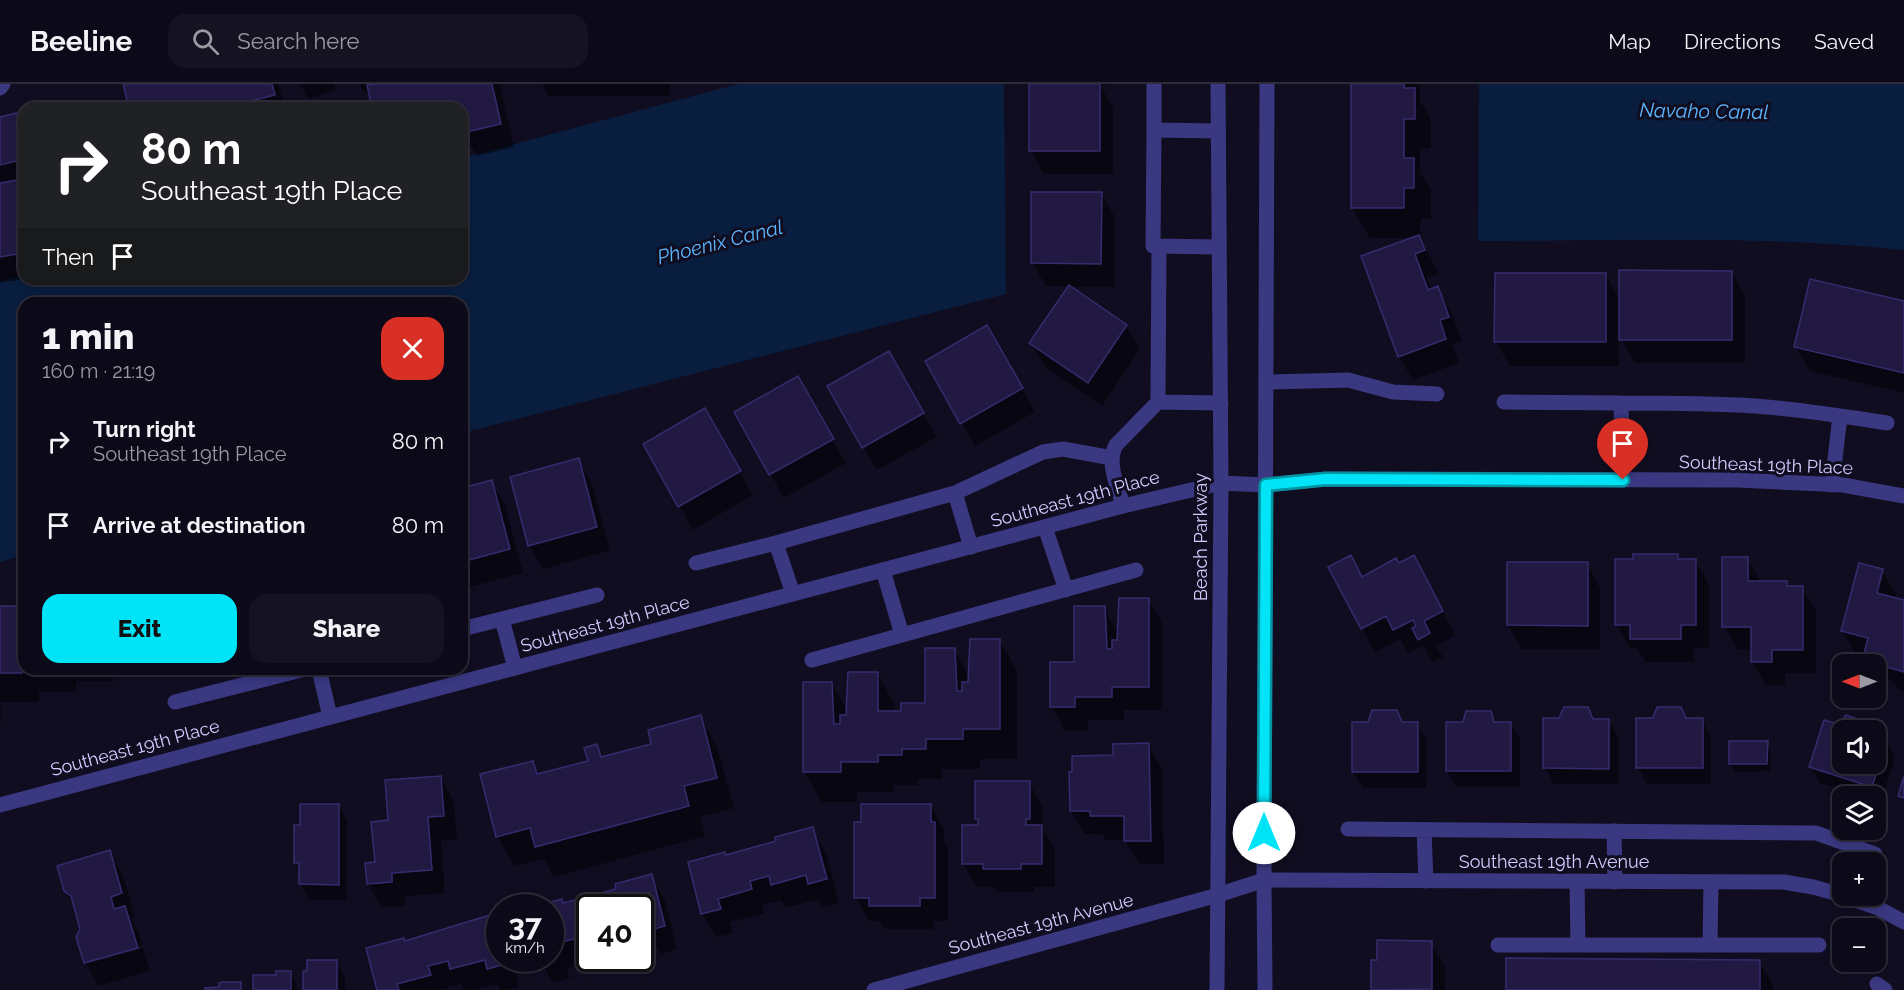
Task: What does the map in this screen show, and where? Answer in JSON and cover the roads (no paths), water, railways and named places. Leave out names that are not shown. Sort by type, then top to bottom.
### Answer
[{"type":"street","points":[[0,88],[3,84]]},
{"type":"street","points":[[1154,84],[1153,246],[1220,247]]},
{"type":"street","name":"Beach Parkway","points":[[1217,990],[1221,483],[1218,84]]},
{"type":"street","points":[[1265,990],[1267,84]]},
{"type":"street","points":[[1154,130],[1218,131]]},
{"type":"street","points":[[1123,506],[1111,453],[1158,402],[1159,246]]},
{"type":"street","points":[[1266,382],[1348,380],[1394,392],[1437,394]]},
{"type":"street","points":[[1158,402],[1221,403]]},
{"type":"street","points":[[1504,402],[1690,403],[1756,406],[1887,423]]},
{"type":"street","points":[[1622,403],[1623,480]]},
{"type":"street","points":[[1832,485],[1840,416]]},
{"type":"street","points":[[696,563],[955,493],[1043,452],[1063,449],[1112,458]]},
{"type":"street","name":"Southeast 19th Place","points":[[0,805],[1123,506],[1221,483],[1266,485],[1326,479],[1737,480],[1832,485],[1904,496]]},
{"type":"street","points":[[955,493],[971,547]]},
{"type":"street","points":[[1045,527],[1065,590]]},
{"type":"street","points":[[776,543],[793,594]]},
{"type":"street","points":[[883,570],[902,635]]},
{"type":"street","points":[[812,660],[1136,570]]},
{"type":"street","points":[[468,628],[597,595]]},
{"type":"street","points":[[502,619],[514,668]]},
{"type":"street","points":[[175,702],[281,675]]},
{"type":"street","points":[[320,675],[330,717]]},
{"type":"street","points":[[1348,829],[1816,834],[1869,852]]},
{"type":"street","points":[[1424,830],[1426,881]]},
{"type":"street","points":[[1614,831],[1615,882]]},
{"type":"street","name":"Southeast 19th Avenue","points":[[874,990],[1218,895],[1264,880],[1784,882],[1832,892]]},
{"type":"street","points":[[1577,882],[1578,945]]},
{"type":"street","points":[[1710,945],[1711,882]]},
{"type":"street","name":"Southeast 19th Avenue","points":[[1874,906],[1904,922]]},
{"type":"street","points":[[1498,945],[1818,945]]},
{"type":"water","name":"Phoenix Canal","points":[[738,84],[1004,84],[1006,294],[468,431],[468,297],[18,297],[18,557],[0,562],[0,281],[18,276],[18,285],[468,285],[468,156]]},
{"type":"water","name":"Navaho Canal","points":[[1479,84],[1904,84],[1904,250],[1799,242],[1478,241]]}]
